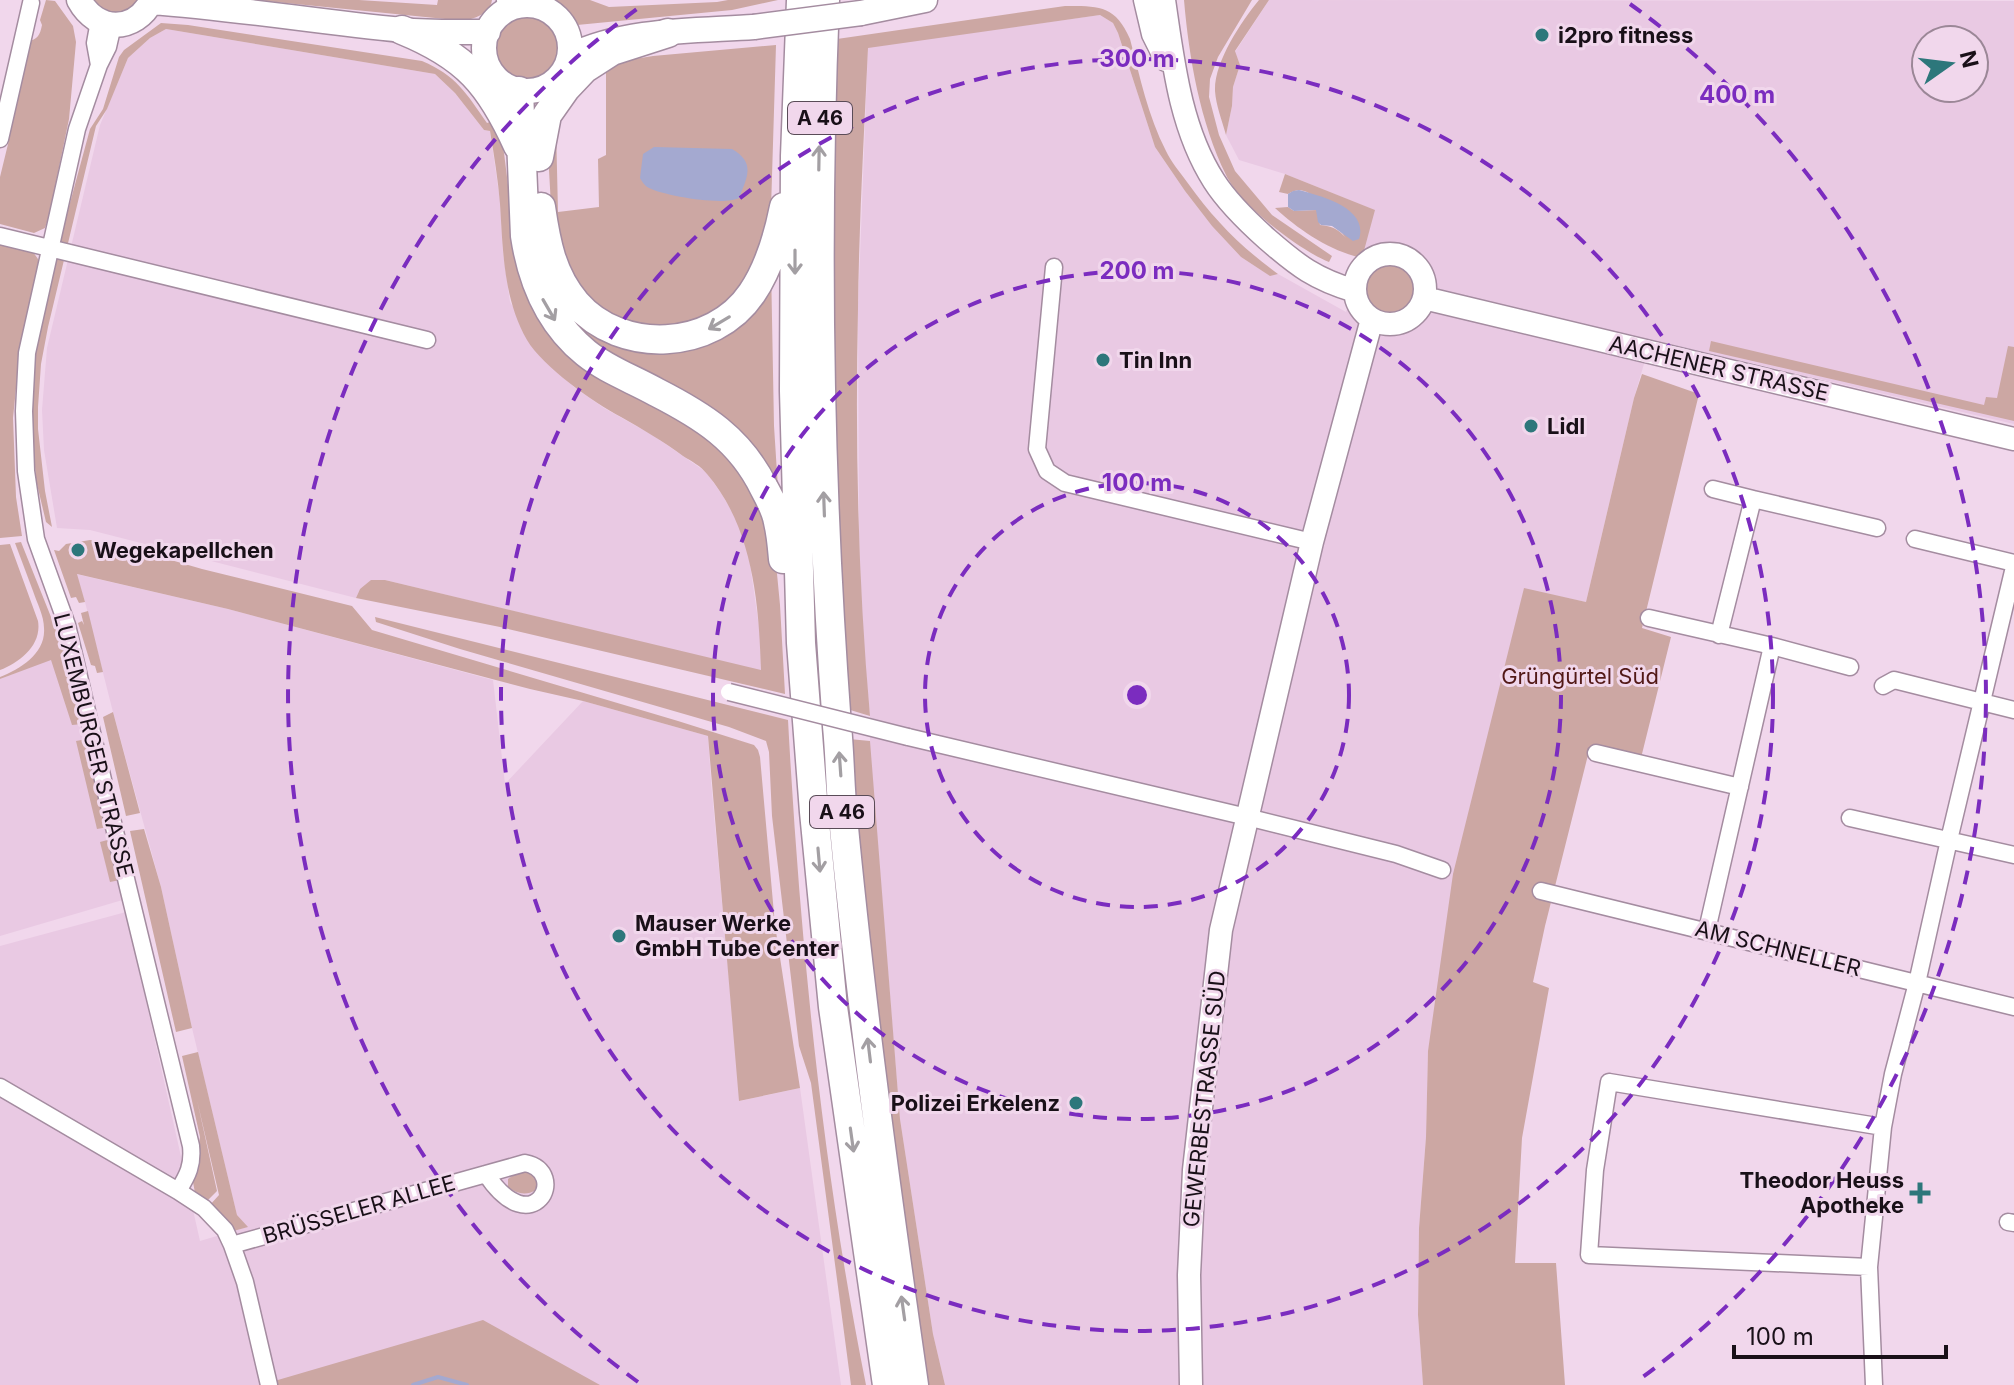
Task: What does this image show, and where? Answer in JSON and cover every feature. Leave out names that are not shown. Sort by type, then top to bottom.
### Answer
[{"type":"highway","name":"A 46","points":[[801,0],[795,156],[794,391],[801,643],[833,1007],[887,1385]]},
{"type":"highway","name":"A 46","points":[[825,0],[818,236],[828,604],[842,811],[858,966],[914,1385]]},
{"type":"highway","points":[[402,30],[465,65],[496,102],[530,155]]},
{"type":"highway","points":[[530,155],[547,115],[584,69],[612,51],[668,33]]},
{"type":"highway","points":[[528,91],[530,155],[551,262],[576,303],[590,316],[605,326],[641,339],[684,338],[711,328],[738,309],[751,295],[779,234],[795,156]]},
{"type":"highway","name":"A 46","points":[[530,155],[525,236],[535,281],[544,303],[556,322],[585,352],[711,423],[750,463],[777,516],[787,596],[801,643]]},
{"type":"main road","points":[[79,0],[91,16],[106,23],[125,24],[136,19],[152,1],[205,4],[486,38]]},
{"type":"main road","points":[[568,45],[630,28],[668,33],[754,27],[861,13],[925,0]]},
{"type":"main road","points":[[1127,0],[1160,31]]},
{"type":"main road","points":[[1145,0],[1160,31],[1198,151],[1213,181],[1231,205],[1269,240],[1357,282]]},
{"type":"main road","points":[[1160,31],[1164,0]]},
{"type":"main road","points":[[1160,31],[1174,0]]},
{"type":"main road","points":[[536,3],[556,17],[568,45],[567,65],[551,84],[528,91],[508,87],[489,69],[485,55],[486,38],[506,5],[536,3]]},
{"type":"main road","points":[[1383,254],[1405,257],[1422,275],[1424,298],[1420,307],[1405,321],[1391,324],[1372,319],[1360,307],[1357,282],[1368,262],[1383,254]]},
{"type":"main road","name":"AACHENER STRASSE","points":[[1424,298],[2014,439]]},
{"type":"main road","name":"GEWERBESTRASSE SÜD","points":[[1191,1385],[1189,1275],[1194,1170],[1221,930],[1312,542],[1372,319]]},
{"type":"street","points":[[0,139],[31,3]]},
{"type":"street","name":"LUXEMBURGER STRASSE","points":[[106,23],[108,47],[77,129],[27,353],[24,411],[26,471],[36,539],[67,625],[191,1146],[190,1172],[178,1191]]},
{"type":"street","points":[[0,236],[427,340]]},
{"type":"street","points":[[1054,267],[1037,449],[1047,471],[1065,483],[1312,542]]},
{"type":"street","points":[[1713,489],[1877,528]]},
{"type":"street","points":[[1719,635],[1753,499]]},
{"type":"street","points":[[1874,1385],[1869,1267],[1883,1127],[2014,565],[1915,539]]},
{"type":"street","points":[[1649,618],[1850,667]]},
{"type":"street","points":[[1707,930],[1772,646]]},
{"type":"street","points":[[1883,686],[1894,680],[2014,710]]},
{"type":"street","points":[[729,692],[1396,854],[1442,870]]},
{"type":"street","points":[[1596,753],[1740,787]]},
{"type":"street","points":[[1850,818],[2014,855]]},
{"type":"street","name":"AM SCHNELLER","points":[[1541,891],[2014,1007]]},
{"type":"street","points":[[1869,1267],[1589,1255],[1595,1170],[1609,1082],[1883,1127]]},
{"type":"street","name":"BRÜSSELER ALLEE","points":[[0,1087],[178,1191],[204,1208],[225,1230],[245,1282],[269,1385]]},
{"type":"street","name":"BRÜSSELER ALLEE","points":[[232,1245],[486,1174]]},
{"type":"shaded area","points":[[1269,0],[2014,1],[2014,424],[1651,340],[1634,398],[1586,602],[1524,589],[1428,1051],[1419,1228],[1418,1315],[1423,1385],[945,1385],[933,1334],[900,1119],[863,641],[858,309],[868,47],[1100,15],[1113,23],[1118,33],[1155,147],[1212,226],[1241,257],[1269,275],[1278,274],[1346,312],[1374,210],[1285,174],[1239,160],[1226,135],[1233,87],[1240,65],[1235,52]]},
{"type":"shaded area","points":[[166,29],[435,74],[455,93],[484,130],[490,131],[510,302],[549,365],[604,408],[654,436],[706,472],[736,518],[748,550],[760,634],[761,671],[385,580],[360,589],[356,598],[90,530],[57,528],[44,450],[42,410],[47,348],[100,125],[128,58],[150,38]]},
{"type":"shaded area","points":[[76,574],[228,609],[493,680],[505,784],[583,701],[708,736],[740,1101],[800,1088],[841,1385],[0,1385],[0,946],[126,912],[200,1241],[247,1227],[237,1215],[161,887]]},
{"type":"shaded area","points":[[51,659],[66,662],[126,899],[0,936],[0,679]]},
{"type":"green space","points":[[46,0],[55,1],[73,26],[76,42],[69,119],[49,216],[45,228],[34,233],[0,224],[0,177],[9,140],[6,134],[27,42],[39,34]]},
{"type":"green space","points":[[86,0],[145,0],[113,19]]},
{"type":"green space","points":[[256,0],[359,0],[437,5],[438,0],[492,0],[486,12],[465,21]]},
{"type":"green space","points":[[549,0],[590,0],[609,7],[778,0],[732,10],[577,25],[570,23]]},
{"type":"green space","points":[[1184,0],[1252,0],[1218,57],[1210,79],[1209,97],[1219,135],[1235,171],[1272,215],[1332,256],[1329,262],[1302,248],[1257,213],[1226,175],[1209,133],[1197,89]]},
{"type":"green space","points":[[1259,0],[1269,0],[1235,51],[1240,65],[1233,87],[1226,135],[1215,91],[1216,80],[1230,43]]},
{"type":"green space","points":[[1065,6],[1097,7],[1118,20],[1130,39],[1149,110],[1170,159],[1218,221],[1278,274],[1270,276],[1241,257],[1185,191],[1155,147],[1118,33],[1113,23],[1100,15],[868,48],[859,244],[857,411],[860,563],[870,716],[847,709],[830,326],[837,39]]},
{"type":"green space","points":[[527,13],[552,23],[562,48],[552,73],[527,83],[502,73],[492,48],[502,23]]},
{"type":"green space","points":[[161,23],[422,61],[452,79],[487,123],[495,120],[504,153],[513,225],[528,290],[668,410],[727,450],[760,498],[775,553],[785,694],[500,627],[356,598],[360,589],[371,580],[385,580],[761,670],[755,593],[744,542],[735,518],[722,495],[699,466],[583,393],[544,361],[527,340],[509,291],[490,131],[484,130],[455,93],[435,74],[166,29],[150,38],[128,58],[107,109],[96,126],[41,364],[38,429],[52,527],[46,522],[36,480],[33,385],[36,351],[57,251],[90,129],[103,109],[119,57]]},
{"type":"green space","points":[[776,45],[771,209],[758,262],[736,295],[702,318],[661,329],[607,316],[568,278],[552,224],[549,170],[551,129],[556,127],[558,212],[599,207],[598,159],[606,155],[606,68],[622,61],[653,56]]},
{"type":"green space","points":[[1285,174],[1375,210],[1362,258],[1316,239],[1275,208],[1317,210],[1320,225],[1334,228],[1346,238],[1307,192],[1279,192]]},
{"type":"green space","points":[[537,218],[564,296],[673,346],[771,265],[779,504],[766,478],[620,368],[553,309]]},
{"type":"green space","points":[[0,243],[33,252],[38,266],[20,349],[13,418],[16,497],[22,536],[0,538]]},
{"type":"green space","points":[[1390,265],[1408,273],[1416,291],[1408,309],[1390,317],[1372,309],[1364,291],[1372,273]]},
{"type":"green space","points":[[1711,341],[1984,405],[1986,397],[1997,398],[2008,346],[2014,347],[2014,421],[1709,351]]},
{"type":"green space","name":"Grüngürtel Süd","points":[[1642,374],[1699,394],[1642,628],[1671,637],[1640,762],[1589,751],[1533,982],[1549,988],[1522,1138],[1515,1263],[1556,1263],[1565,1385],[1423,1385],[1418,1315],[1419,1228],[1428,1051],[1453,874],[1524,588],[1586,602]]},
{"type":"green space","points":[[90,540],[116,544],[352,606],[372,630],[754,745],[760,757],[775,925],[800,1088],[739,1101],[708,736],[228,609],[77,574],[85,602],[79,603],[76,597],[71,598],[54,550],[59,551],[66,544]]},
{"type":"green space","points":[[21,542],[61,642],[83,724],[72,725],[51,660],[0,679],[31,659],[44,637],[42,614],[15,543]]},
{"type":"green space","points":[[10,544],[38,621],[38,630],[37,638],[28,652],[0,670],[0,545]]},
{"type":"green space","points":[[88,611],[103,672],[97,673],[95,666],[91,665],[78,623],[82,621],[84,625],[81,613]]},
{"type":"green space","points":[[375,617],[788,720],[799,887],[815,1054],[837,1220],[866,1385],[851,1385],[811,1083],[799,1046],[766,741],[729,727],[460,649],[376,622]]},
{"type":"green space","points":[[113,712],[140,813],[126,816],[103,717]]},
{"type":"green space","points":[[87,739],[108,827],[97,829],[76,741]]},
{"type":"green space","points":[[849,739],[870,741],[900,1119],[933,1334],[945,1385],[928,1385],[902,1248],[883,1103]]},
{"type":"green space","points":[[144,829],[161,887],[192,1028],[176,1032],[130,831]]},
{"type":"green space","points":[[111,839],[120,880],[110,882],[100,842]]},
{"type":"green space","points":[[198,1052],[237,1215],[248,1227],[230,1232],[209,1206],[219,1195],[197,1100],[217,1191],[205,1203],[195,1193],[193,1182],[200,1137],[182,1056]]},
{"type":"green space","points":[[518,1172],[532,1172],[537,1178],[536,1190],[522,1193],[508,1187],[508,1179]]},
{"type":"green space","points":[[483,1320],[600,1385],[272,1385],[271,1382]]},
{"type":"water","points":[[654,147],[732,149],[740,154],[748,171],[739,198],[721,201],[694,199],[649,188],[640,178],[643,154]]},
{"type":"water","points":[[1299,190],[1330,200],[1350,211],[1360,228],[1359,239],[1353,241],[1332,226],[1321,225],[1316,210],[1294,211],[1288,207],[1288,194]]},
{"type":"waterway","points":[[413,1385],[438,1377],[467,1385]]},
{"type":"place","name":"i2pro fitness","points":[[1542,35]]},
{"type":"place","name":"Tin Inn","points":[[1103,360]]},
{"type":"place","name":"Lidl","points":[[1531,426]]},
{"type":"place","name":"Wegekapellchen","points":[[78,550]]},
{"type":"place","name":"Mauser Werke GmbH Tube Center","points":[[619,936]]},
{"type":"place","name":"Polizei Erkelenz","points":[[1076,1103]]},
{"type":"place","name":"Theodor Heuss Apotheke","points":[[1920,1193]]}]
